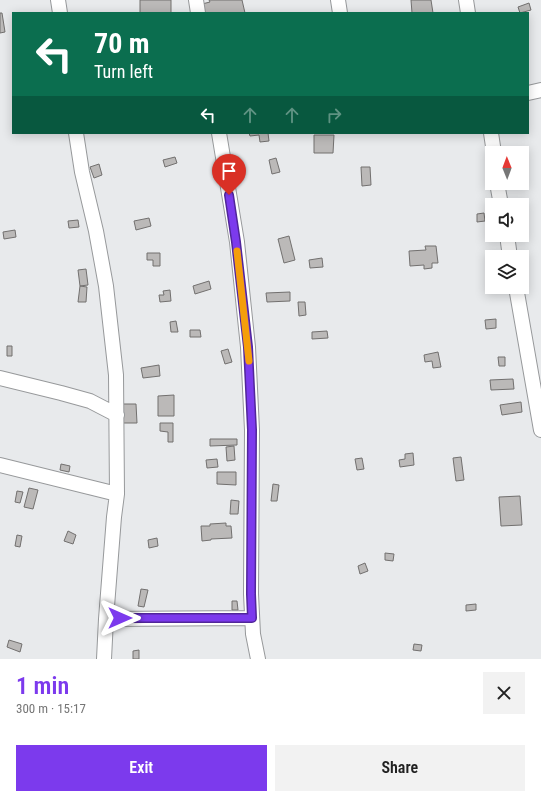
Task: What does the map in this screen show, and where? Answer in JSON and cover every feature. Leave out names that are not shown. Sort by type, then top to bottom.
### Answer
[{"type":"street","points":[[58,0],[60,12]]},
{"type":"street","points":[[196,0],[198,12]]},
{"type":"street","points":[[338,0],[340,12]]},
{"type":"street","points":[[466,0],[468,12]]},
{"type":"street","points":[[529,93],[541,90]]},
{"type":"street","points":[[76,134],[82,172],[96,230],[106,286],[116,375],[117,494],[106,618],[104,659]]},
{"type":"street","points":[[219,134],[236,242],[248,347],[252,430],[251,594],[253,634],[258,659]]},
{"type":"street","points":[[491,134],[493,146]]},
{"type":"street","points":[[517,294],[541,430]]},
{"type":"street","points":[[0,378],[90,401],[117,415]]},
{"type":"street","points":[[0,465],[117,494]]},
{"type":"street","points":[[106,618],[252,618]]},
{"type":"building","points":[[140,0],[171,0],[171,12],[140,12]]},
{"type":"building","points":[[209,0],[242,0],[245,12],[204,12],[202,4],[210,2]]},
{"type":"building","points":[[411,0],[431,0],[433,12],[412,12]]},
{"type":"building","points":[[529,3],[531,10],[520,12],[518,7]]},
{"type":"building","points":[[0,13],[2,13],[5,32],[0,33]]},
{"type":"building","points":[[249,134],[268,134],[269,141],[260,142],[259,135],[250,136]]},
{"type":"building","points":[[314,135],[334,135],[333,153],[314,153]]},
{"type":"building","points":[[175,157],[177,163],[165,167],[163,160]]},
{"type":"building","points":[[276,158],[280,172],[272,174],[269,160]]},
{"type":"building","points":[[99,164],[102,175],[94,178],[90,167]]},
{"type":"building","points":[[361,167],[370,167],[371,185],[362,186]]},
{"type":"building","points":[[484,213],[485,221],[477,222],[477,214]]},
{"type":"building","points":[[149,218],[151,226],[136,230],[134,221]]},
{"type":"building","points":[[78,220],[79,227],[69,228],[68,221]]},
{"type":"building","points":[[15,230],[16,237],[4,239],[3,232]]},
{"type":"building","points":[[289,236],[295,260],[284,263],[278,239]]},
{"type":"building","points":[[425,246],[436,246],[438,263],[432,263],[432,268],[424,269],[424,265],[410,266],[409,251],[426,250]]},
{"type":"building","points":[[147,253],[160,253],[160,266],[153,266],[153,260],[147,260]]},
{"type":"building","points":[[322,258],[323,267],[310,268],[309,260]]},
{"type":"building","points":[[86,269],[88,285],[80,286],[78,270]]},
{"type":"building","points":[[209,281],[211,289],[195,294],[193,286]]},
{"type":"building","points":[[80,286],[87,287],[86,302],[78,302]]},
{"type":"building","points":[[170,290],[171,301],[160,302],[159,295],[164,295],[163,291]]},
{"type":"building","points":[[290,292],[290,301],[267,302],[266,293]]},
{"type":"building","points":[[298,302],[305,302],[306,315],[299,316]]},
{"type":"building","points":[[496,319],[496,328],[486,329],[485,320]]},
{"type":"building","points":[[176,321],[178,332],[171,332],[170,322]]},
{"type":"building","points":[[190,330],[200,330],[201,337],[190,337]]},
{"type":"building","points":[[327,331],[328,338],[312,339],[312,332]]},
{"type":"building","points":[[7,346],[12,346],[12,356],[7,356]]},
{"type":"building","points":[[228,349],[232,362],[225,364],[221,351]]},
{"type":"building","points":[[438,352],[441,367],[433,368],[432,361],[425,362],[424,355]]},
{"type":"building","points":[[498,357],[505,357],[505,366],[499,366]]},
{"type":"building","points":[[159,365],[160,376],[143,378],[141,368]]},
{"type":"building","points":[[513,379],[514,389],[491,390],[490,380]]},
{"type":"building","points":[[174,395],[174,416],[158,416],[158,396]]},
{"type":"building","points":[[521,402],[522,412],[502,415],[500,405]]},
{"type":"building","points":[[122,404],[136,404],[137,423],[123,423]]},
{"type":"building","points":[[160,423],[173,423],[173,442],[168,442],[168,432],[160,431]]},
{"type":"building","points":[[210,439],[237,439],[237,445],[210,446]]},
{"type":"building","points":[[234,446],[235,460],[227,461],[226,447]]},
{"type":"building","points":[[413,453],[414,465],[400,467],[399,460],[405,459],[405,454]]},
{"type":"building","points":[[461,457],[464,480],[456,481],[453,458]]},
{"type":"building","points":[[362,458],[364,469],[357,470],[355,459]]},
{"type":"building","points":[[217,459],[218,467],[207,468],[206,460]]},
{"type":"building","points":[[61,464],[70,466],[69,472],[60,470]]},
{"type":"building","points":[[217,472],[236,472],[236,485],[217,484]]},
{"type":"building","points":[[273,484],[279,485],[277,501],[271,501]]},
{"type":"building","points":[[29,488],[38,490],[33,509],[24,507]]},
{"type":"building","points":[[17,491],[23,492],[20,503],[15,502]]},
{"type":"building","points":[[520,496],[522,525],[501,526],[499,497]]},
{"type":"building","points":[[231,500],[239,501],[238,514],[230,514]]},
{"type":"building","points":[[226,523],[226,526],[231,526],[232,538],[202,541],[201,526]]},
{"type":"building","points":[[68,531],[76,535],[73,544],[64,541]]},
{"type":"building","points":[[17,535],[22,536],[20,547],[15,546]]},
{"type":"building","points":[[157,538],[158,546],[149,548],[148,540]]},
{"type":"building","points":[[385,553],[394,554],[393,561],[385,560]]},
{"type":"building","points":[[365,563],[368,571],[360,574],[358,566]]},
{"type":"building","points":[[141,589],[148,590],[144,607],[138,606]]},
{"type":"building","points":[[232,601],[237,601],[238,610],[232,610]]},
{"type":"building","points":[[476,604],[476,610],[466,611],[466,605]]},
{"type":"building","points":[[9,640],[22,644],[20,652],[7,647]]},
{"type":"building","points":[[414,644],[422,645],[421,651],[413,650]]},
{"type":"building","points":[[139,650],[139,659],[133,659],[133,651]]},
{"type":"slow traffic","points":[[237,251],[249,361]]},
{"type":"route","points":[[120,618],[252,618],[252,430],[248,347],[229,195]]}]
